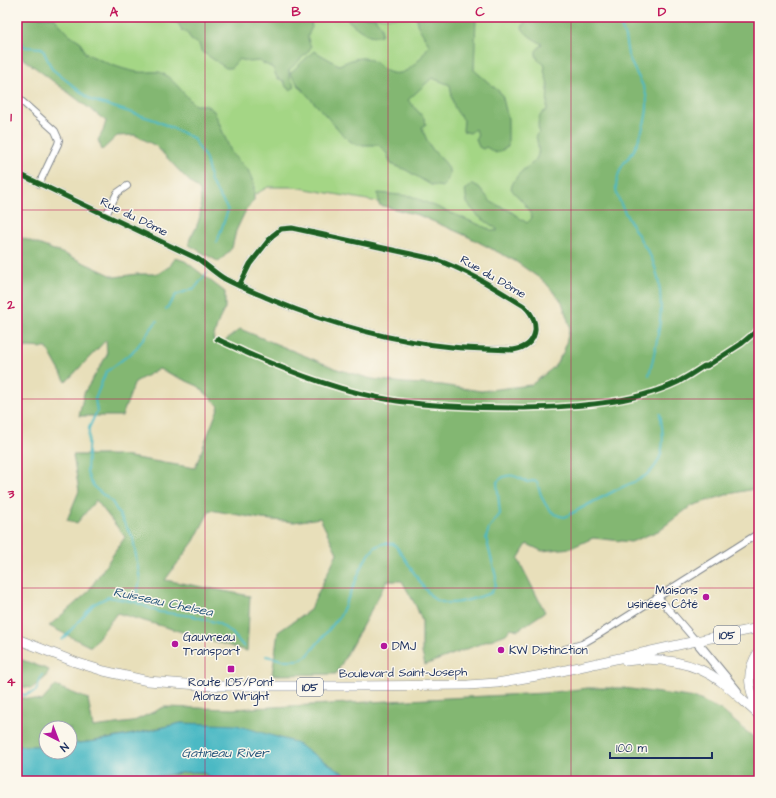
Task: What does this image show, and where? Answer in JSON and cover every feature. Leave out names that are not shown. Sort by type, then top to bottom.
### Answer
[{"type":"main road","name":"105","points":[[696,641],[759,628]]},
{"type":"main road","name":"Boulevard Saint-Joseph","points":[[17,639],[75,662],[148,681],[190,685],[310,687],[497,683],[548,674],[696,641]]},
{"type":"main road","points":[[696,641],[731,684],[759,714]]},
{"type":"main road","points":[[759,651],[751,666],[749,687],[759,714]]},
{"type":"main road","points":[[548,674],[630,661],[646,660],[686,665],[697,668],[720,681],[759,714]]},
{"type":"street","points":[[17,97],[55,131],[59,140],[39,184]]},
{"type":"street","name":"Rue du Dôme","points":[[17,173],[198,259],[218,274],[238,286],[289,307],[350,328],[377,335],[442,346],[470,349],[518,349],[529,342],[536,332],[535,320],[524,306],[480,279],[456,267],[434,259],[292,228],[281,229],[272,236],[250,264],[238,286]]},
{"type":"street","points":[[106,215],[118,193],[126,186]]},
{"type":"street","points":[[565,649],[582,644],[759,533]]},
{"type":"street","points":[[658,597],[696,641]]},
{"type":"green space","points":[[17,17],[617,17],[515,259],[414,211],[373,201],[295,187],[268,187],[228,210]]},
{"type":"green space","points":[[17,17],[53,17],[69,34],[81,42],[85,53],[124,69],[137,72],[159,72],[164,74],[173,81],[195,105],[206,105],[214,111],[232,154],[248,170],[254,184],[254,200],[246,210],[236,231],[232,248],[219,262],[189,245],[190,239],[200,217],[200,191],[156,146],[135,135],[117,136],[102,150],[98,140],[106,121],[17,54]]},
{"type":"green space","points":[[169,17],[314,17],[311,23],[312,27],[308,35],[311,47],[307,53],[289,70],[289,76],[295,87],[290,90],[286,87],[284,81],[277,78],[273,68],[259,61],[249,62],[239,59],[231,68],[226,68],[201,51],[199,44],[191,40],[188,34],[182,30],[178,23],[171,22]]},
{"type":"green space","points":[[344,17],[374,17],[381,27],[381,35],[376,36],[366,34]]},
{"type":"green space","points":[[417,17],[476,17],[474,70],[502,94],[508,119],[508,147],[496,153],[486,147],[483,149],[479,147],[476,139],[478,134],[475,129],[470,133],[463,131],[464,120],[457,111],[452,100],[450,85],[432,78],[408,100],[424,118],[426,124],[422,127],[429,145],[448,167],[449,175],[443,187],[431,185],[406,170],[391,164],[387,154],[379,145],[356,145],[347,139],[299,86],[290,73],[314,51],[339,65],[355,59],[365,58],[371,60],[389,72],[401,73],[413,66],[418,61],[429,45],[417,24]]},
{"type":"green space","points":[[527,17],[759,17],[759,488],[729,494],[691,506],[658,531],[631,542],[593,538],[571,548],[542,551],[527,544],[518,559],[545,612],[518,630],[511,628],[506,634],[425,665],[422,653],[422,621],[416,606],[402,581],[387,581],[336,674],[272,675],[278,632],[310,610],[337,553],[320,518],[294,522],[262,519],[210,510],[194,541],[165,580],[250,596],[247,651],[117,613],[91,647],[49,626],[87,593],[125,537],[96,500],[77,523],[67,520],[79,491],[73,455],[117,455],[195,468],[219,406],[198,386],[159,369],[135,382],[122,416],[79,416],[84,393],[107,355],[106,340],[66,382],[47,348],[26,347],[17,355],[17,236],[67,255],[115,277],[137,274],[158,274],[170,266],[175,258],[185,261],[225,292],[225,308],[219,320],[213,339],[221,344],[240,329],[337,369],[372,379],[442,385],[481,391],[531,385],[554,367],[564,351],[570,327],[562,302],[545,282],[515,261],[465,235],[418,215],[379,205],[378,193],[411,196],[491,230],[497,231],[497,229],[478,216],[467,203],[465,190],[473,184],[479,187],[491,202],[510,211],[527,223],[532,218],[525,204],[511,188],[518,176],[523,170],[534,162],[538,155],[536,135],[539,132],[539,119],[540,116],[547,110],[548,84],[544,71],[545,67],[544,64],[538,60],[536,55],[536,51],[542,44],[528,35],[522,28]]},
{"type":"green space","points":[[17,658],[49,670],[45,678],[32,688],[17,686]]},
{"type":"green space","points":[[55,686],[88,699],[93,727],[132,722],[164,707],[233,709],[545,693],[588,688],[623,688],[696,698],[721,710],[759,742],[759,781],[358,781],[181,723],[129,735],[78,743],[78,720],[38,720],[38,746],[17,746],[17,697],[42,701]]},
{"type":"green space","points":[[202,772],[213,779],[213,781],[131,781],[135,777]]},
{"type":"water","name":"Gatineau River","points":[[181,723],[236,725],[294,742],[354,780],[358,781],[213,781],[213,779],[202,772],[188,772],[135,777],[132,781],[17,781],[17,746],[38,746],[38,760],[78,760],[78,743],[140,733]]},
{"type":"waterway","name":"Ruisseau Chelsea","points":[[617,17],[625,37],[628,55],[647,98],[647,112],[641,133],[636,146],[621,169],[617,179],[616,189],[625,212],[652,259],[660,288],[661,302],[659,332],[649,375]]},
{"type":"waterway","points":[[17,38],[25,47],[42,48],[52,69],[91,100],[155,120],[193,138],[206,159],[211,182],[228,210],[217,242]]},
{"type":"waterway","points":[[166,309],[176,295],[195,288],[207,273]]},
{"type":"waterway","points":[[135,602],[140,580],[133,538],[112,502],[96,489],[90,481],[87,472],[89,428],[97,411],[95,399],[106,372],[134,351],[157,321]]},
{"type":"waterway","name":"Ruisseau Chelsea","points":[[266,656],[283,660],[299,660],[308,655],[340,616],[365,560],[375,547],[385,543],[394,544],[423,587],[435,600],[454,603],[470,600],[491,593],[495,586],[496,577],[486,538],[489,528],[500,514],[497,482],[508,476],[515,476],[527,482],[537,482],[543,499],[549,509],[559,516],[565,517],[640,479],[655,467],[662,451],[663,442],[660,414]]},
{"type":"waterway","name":"Ruisseau Chelsea","points":[[62,640],[94,604],[108,597],[135,602],[159,612],[193,616],[218,623],[232,633],[244,647]]},
{"type":"waterway","name":"Ruisseau Chelsea","points":[[17,693],[25,695],[36,691],[42,675]]},
{"type":"cycle path","points":[[17,173],[198,259],[221,277],[236,285],[294,309],[338,324],[383,336],[429,344],[475,349],[513,350],[521,348],[528,344],[535,333],[533,319],[530,312],[524,306],[458,268],[434,259],[292,228],[281,229],[272,236],[250,264],[239,286]]},
{"type":"cycle path","points":[[217,339],[265,361],[320,382],[378,398],[444,406],[524,408],[562,407],[602,403],[622,400],[660,389],[678,382],[704,366],[707,366],[741,344],[759,329]]},
{"type":"place","name":"Maisons usinées Côté","points":[[706,597]]},
{"type":"place","name":"Gauvreau Transport","points":[[175,644]]},
{"type":"place","name":"DMJ","points":[[384,646]]},
{"type":"place","name":"KW Distinction","points":[[501,650]]},
{"type":"place","name":"Route 105/Pont Alonzo Wright","points":[[231,669]]}]
